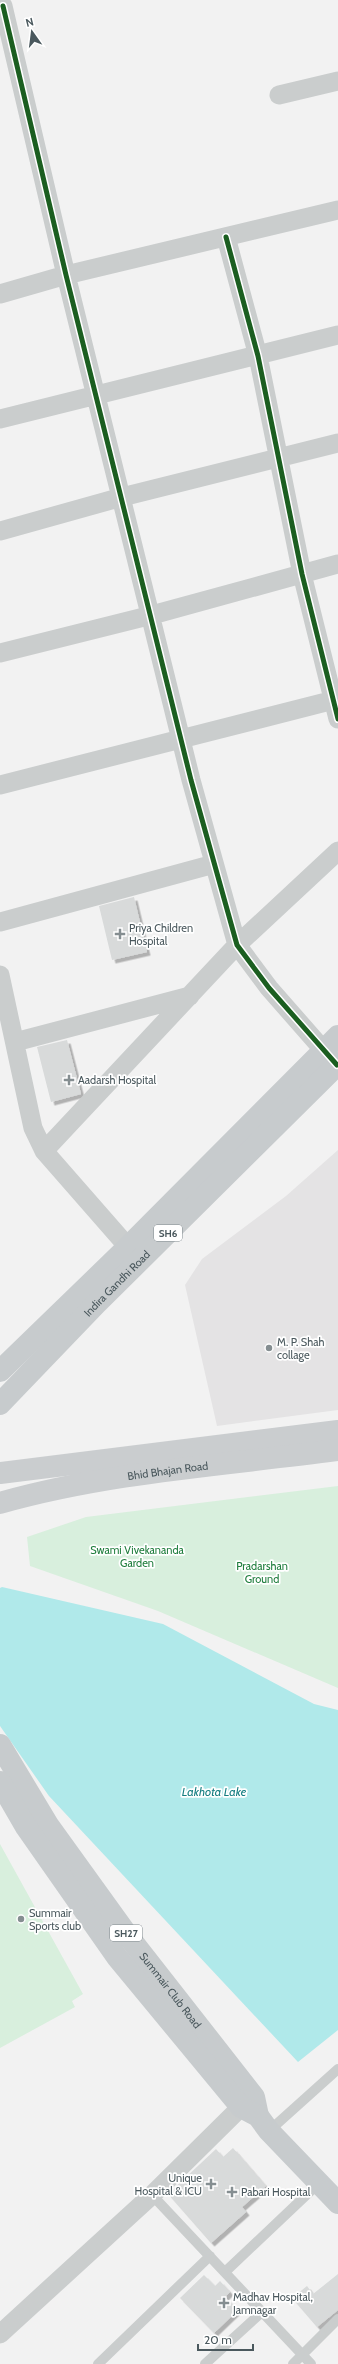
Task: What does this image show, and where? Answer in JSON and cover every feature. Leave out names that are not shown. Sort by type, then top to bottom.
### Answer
[{"type":"main road","name":"Indira Gandhi Road","points":[[0,1371],[128,1247],[334,1054]]},
{"type":"main road","name":"Indira Gandhi Road","points":[[0,1404],[334,1054]]},
{"type":"main road","name":"Bhid Bhajan Road","points":[[0,1473],[338,1431]]},
{"type":"main road","name":"Bhid Bhajan Road","points":[[0,1503],[27,1496],[103,1481],[338,1450]]},
{"type":"main road","name":"Summair Club Road","points":[[0,1744],[52,1831],[128,1936],[254,2097],[256,2118]]},
{"type":"main road","name":"Summair Club Road","points":[[0,1782],[26,1827],[117,1957],[256,2118],[338,2203]]},
{"type":"street","points":[[4,4],[66,275],[182,739],[214,864],[237,945],[269,988],[334,1054]]},
{"type":"street","points":[[280,95],[338,81]]},
{"type":"street","points":[[0,294],[66,275],[338,210]]},
{"type":"street","points":[[226,237],[258,356],[302,574],[336,700],[338,719]]},
{"type":"street","points":[[0,419],[338,335]]},
{"type":"street","points":[[0,531],[122,497],[338,442]]},
{"type":"street","points":[[0,653],[152,615],[338,564]]},
{"type":"street","points":[[0,785],[336,700]]},
{"type":"street","points":[[44,1151],[237,945],[338,851]]},
{"type":"street","points":[[0,922],[214,864]]},
{"type":"street","points":[[0,975],[33,1128],[44,1151],[128,1247]]},
{"type":"street","points":[[15,1042],[190,996]]},
{"type":"street","points":[[0,2334],[152,2195],[256,2118]]},
{"type":"lane","points":[[256,2118],[338,2069]]},
{"type":"lane","points":[[225,2272],[319,2183]]},
{"type":"lane","points":[[152,2195],[311,2364]]},
{"type":"lane","points":[[98,2364],[210,2256]]},
{"type":"lane","points":[[205,2364],[262,2312]]},
{"type":"lane","points":[[293,2364],[338,2319]]},
{"type":"shaded area","name":"M. P. Shah collage","points":[[338,1150],[338,1410],[217,1426],[185,1285],[202,1259],[286,1196]]},
{"type":"green space","name":"Pradarshan Ground","points":[[338,1486],[338,1688],[158,1611],[30,1566],[27,1537],[86,1517]]},
{"type":"green space","name":"Summair Sports club","points":[[0,1844],[83,1994],[72,2001],[75,2007],[0,2048]]},
{"type":"water","name":"Lakhota Lake","points":[[2,1587],[163,1624],[314,1704],[338,1710],[338,2030],[298,2062],[49,1796],[0,1726],[0,1588]]},
{"type":"building","points":[[134,897],[147,952],[112,960],[99,906]]},
{"type":"building","points":[[67,1040],[81,1094],[51,1102],[37,1047]]},
{"type":"building","points":[[233,2148],[266,2186],[242,2207],[246,2212],[211,2243],[168,2194],[216,2149],[223,2157]]},
{"type":"building","points":[[338,2274],[338,2310],[317,2327],[292,2298],[307,2286],[313,2294]]},
{"type":"building","points":[[204,2275],[215,2286],[220,2281],[230,2292],[225,2297],[238,2310],[214,2333],[180,2298]]},
{"type":"cycle path","points":[[3,6],[66,275],[191,780],[237,945],[269,988],[337,1065]]},
{"type":"cycle path","points":[[226,237],[258,356],[302,574],[338,719]]},
{"type":"place","name":"Priya Children Hospital","points":[[120,934]]},
{"type":"place","name":"Aadarsh Hospital","points":[[69,1080]]},
{"type":"place","name":"M. P. Shah collage","points":[[269,1348]]},
{"type":"place","name":"Summair Sports club","points":[[21,1919]]},
{"type":"place","name":"Unique Hospital & ICU","points":[[211,2184]]},
{"type":"place","name":"Pabari Hospital","points":[[232,2192]]},
{"type":"place","name":"Madhav Hospital, Jamnagar","points":[[224,2303]]},
{"type":"park label","name":"Swami Vivekananda Garden","points":[[137,1556]]}]
